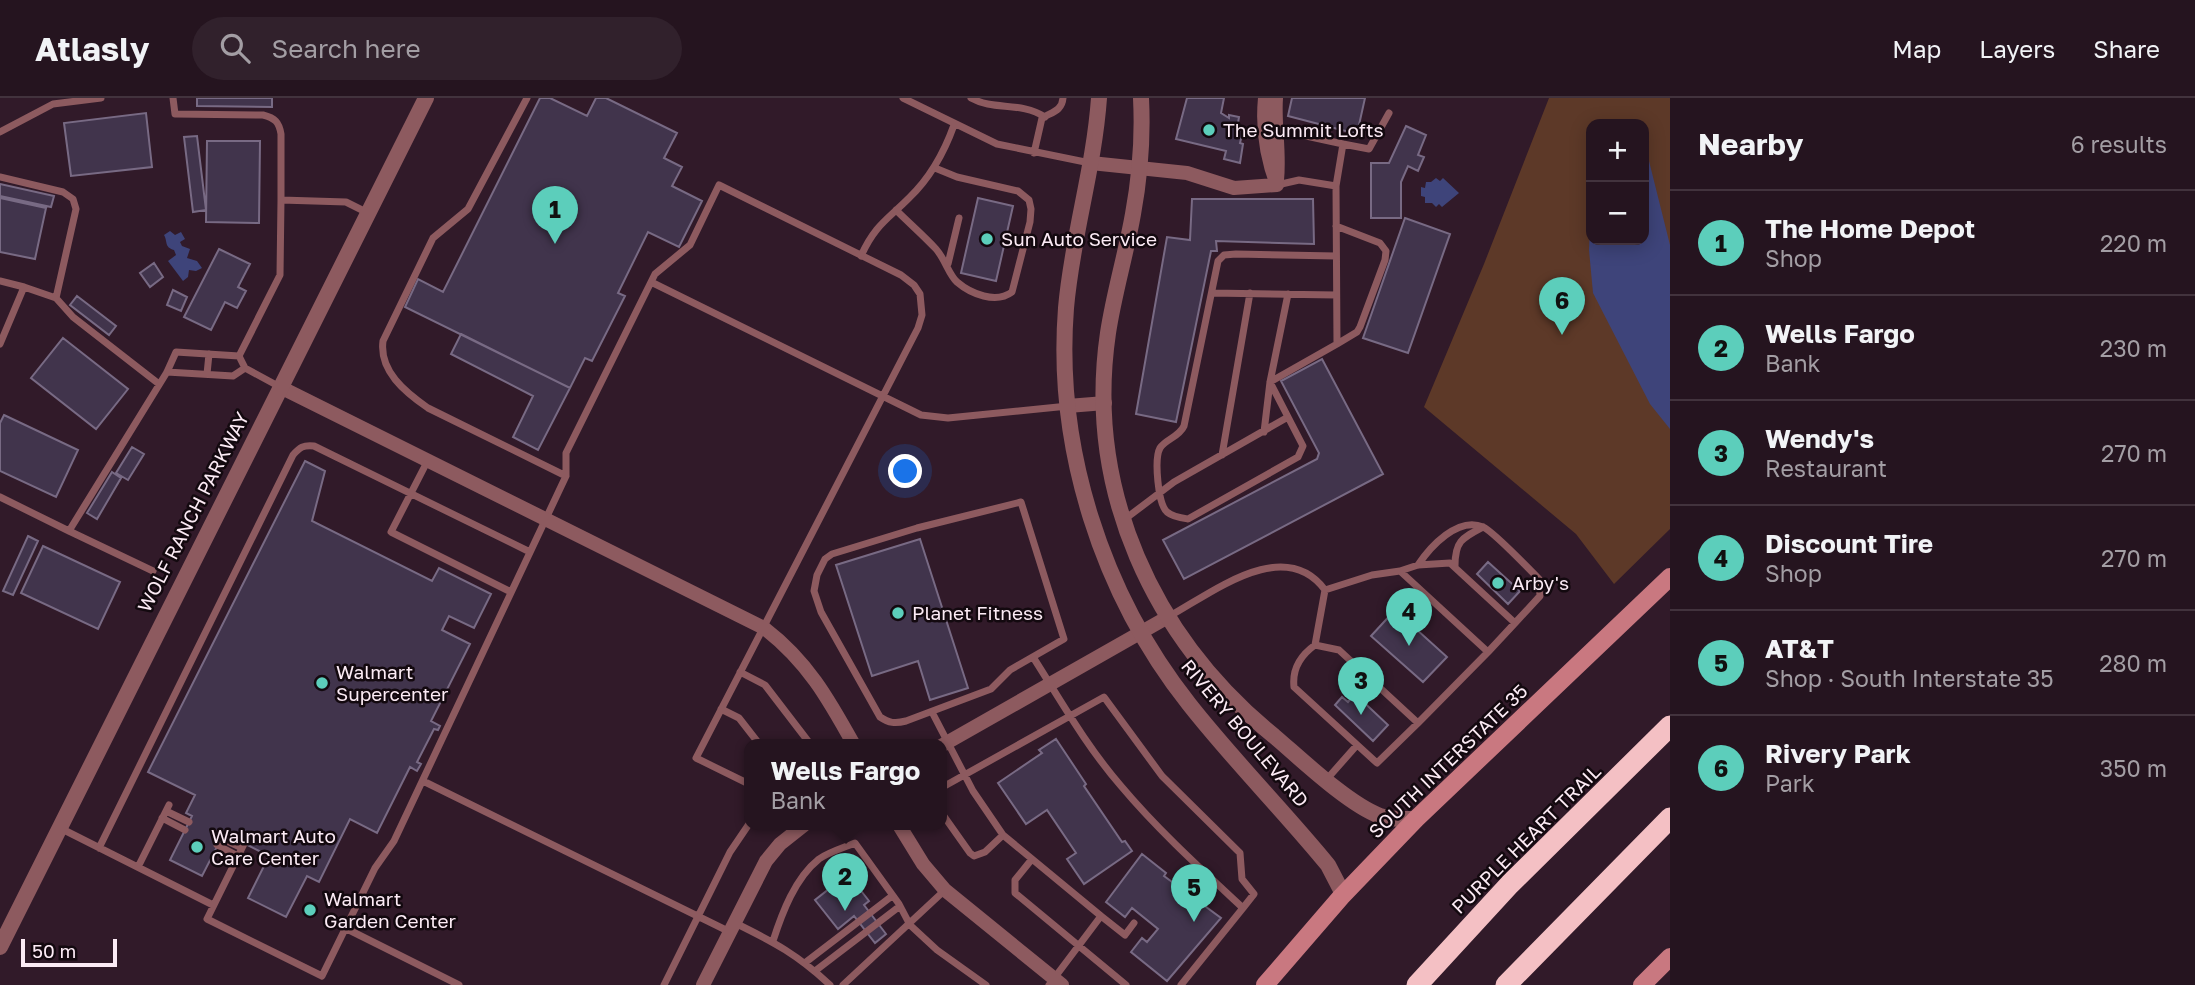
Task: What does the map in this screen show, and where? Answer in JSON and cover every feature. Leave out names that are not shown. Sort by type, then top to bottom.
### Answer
[{"type":"highway","name":"PURPLE HEART TRAIL","points":[[1417,985],[1510,884],[1670,726]]},
{"type":"highway","points":[[1506,985],[1670,818]]},
{"type":"main road","name":"SOUTH INTERSTATE 35","points":[[1265,985],[1340,897],[1416,820],[1670,577]]},
{"type":"main road","points":[[1642,985],[1669,958]]},
{"type":"street","name":"WOLF RANCH PARKWAY","points":[[0,947],[426,98]]},
{"type":"street","name":"RIVERY BOULEVARD","points":[[1099,98],[1091,163],[1078,222],[1066,309],[1068,406],[1074,451],[1087,506],[1104,555],[1164,670],[1188,703],[1328,865],[1341,890],[1340,897]]},
{"type":"street","name":"RIVERY BOULEVARD","points":[[1140,98],[1140,169],[1108,333],[1105,403],[1110,465],[1123,521],[1140,566],[1191,652],[1227,695],[1250,717],[1370,812],[1392,819],[1416,820]]},
{"type":"street","points":[[1265,98],[1264,134],[1267,160],[1277,185]]},
{"type":"street","points":[[1276,98],[1279,159],[1277,185]]},
{"type":"street","points":[[1091,163],[1187,173],[1234,188],[1277,185]]},
{"type":"street","points":[[280,387],[764,628],[782,642],[813,676],[850,739]]},
{"type":"street","points":[[1068,406],[1105,403]]},
{"type":"street","points":[[947,742],[1168,617]]},
{"type":"street","points":[[703,985],[766,861],[795,830]]},
{"type":"street","points":[[902,830],[923,864],[945,890],[1055,983]]},
{"type":"lane","points":[[0,132],[52,104],[101,98]]},
{"type":"lane","points":[[173,98],[175,114],[262,115],[273,118],[280,124],[280,275],[239,356]]},
{"type":"lane","points":[[527,98],[468,208],[433,238],[383,341],[383,362],[416,400],[428,408],[566,476]]},
{"type":"lane","points":[[903,98],[997,144],[1091,163]]},
{"type":"lane","points":[[971,98],[989,104],[1027,107],[1045,117]]},
{"type":"lane","points":[[1034,153],[1041,122],[1061,107],[1063,98]]},
{"type":"lane","points":[[1297,134],[1369,149],[1389,113]]},
{"type":"lane","points":[[861,256],[875,229],[896,211],[935,168],[954,125]]},
{"type":"lane","points":[[1337,344],[1336,186],[1343,144]]},
{"type":"lane","points":[[896,211],[936,249],[948,264],[956,282],[993,298],[1010,294],[1015,286],[1031,209],[1029,200],[1021,192],[957,177],[935,168]]},
{"type":"lane","points":[[0,177],[63,192],[73,199],[76,209],[56,298]]},
{"type":"lane","points":[[1277,185],[1299,180],[1336,186]]},
{"type":"lane","points":[[219,842],[241,849],[207,919],[322,976],[374,868],[394,841],[423,781],[566,476],[566,453],[655,274],[690,245],[719,185],[908,280],[920,294],[922,307],[918,328],[696,758],[744,782]]},
{"type":"lane","points":[[281,200],[346,202],[368,213]]},
{"type":"lane","points":[[948,264],[958,218]]},
{"type":"lane","points":[[1270,382],[1357,332],[1360,327],[1386,251],[1380,243],[1336,226]]},
{"type":"lane","points":[[1270,382],[1303,446],[1298,457],[1188,519],[1168,513],[1161,504],[1159,494],[1158,455],[1161,447],[1182,431],[1184,426],[1218,261],[1224,255],[1336,256]]},
{"type":"lane","points":[[0,281],[56,298],[73,317],[159,384]]},
{"type":"lane","points":[[651,282],[909,411],[933,418],[1068,406]]},
{"type":"lane","points":[[0,344],[24,287]]},
{"type":"lane","points":[[1212,293],[1336,295]]},
{"type":"lane","points":[[1222,455],[1250,293]]},
{"type":"lane","points":[[1264,432],[1270,382],[1288,294]]},
{"type":"lane","points":[[69,531],[167,372],[176,352],[239,356]]},
{"type":"lane","points":[[207,374],[209,354]]},
{"type":"lane","points":[[239,356],[245,368],[280,387]]},
{"type":"lane","points":[[167,372],[233,376],[245,368]]},
{"type":"lane","points":[[1123,521],[1174,482],[1288,417]]},
{"type":"lane","points":[[99,848],[293,455],[305,445],[314,446],[530,552]]},
{"type":"lane","points":[[428,460],[391,532],[511,592]]},
{"type":"lane","points":[[0,497],[153,571]]},
{"type":"lane","points":[[1021,502],[1064,639],[1032,657],[1010,670],[991,689],[897,724],[888,722],[880,716],[821,612],[814,591],[817,575],[825,559],[832,554],[918,528],[1021,502]]},
{"type":"lane","points":[[1418,565],[1450,530],[1470,526],[1483,527],[1539,579],[1540,596],[1488,653],[1418,723],[1377,763],[1294,687],[1293,676],[1299,660],[1315,645],[1339,650],[1418,723]]},
{"type":"lane","points":[[1455,566],[1456,547],[1464,537],[1483,527]]},
{"type":"lane","points":[[1325,590],[1372,575],[1444,562],[1455,566],[1516,623]]},
{"type":"lane","points":[[1168,617],[1256,569],[1285,566],[1300,569],[1316,578],[1325,590],[1315,645]]},
{"type":"lane","points":[[1400,572],[1488,653]]},
{"type":"lane","points":[[1032,657],[1107,769],[1142,810],[1243,908]]},
{"type":"lane","points":[[740,673],[765,685],[806,739]]},
{"type":"lane","points":[[947,785],[1104,697],[1162,776],[1240,853],[1242,879],[1254,894],[1181,985]]},
{"type":"lane","points":[[722,709],[740,718],[756,739]]},
{"type":"lane","points":[[932,712],[942,739]]},
{"type":"lane","points":[[1327,779],[1357,745]]},
{"type":"lane","points":[[947,749],[1003,835],[1125,935],[1134,923]]},
{"type":"lane","points":[[423,781],[699,916],[773,941],[806,962],[830,985]]},
{"type":"lane","points":[[138,867],[165,812],[187,826]]},
{"type":"lane","points":[[947,820],[970,853],[979,856],[1003,835]]},
{"type":"lane","points":[[59,828],[214,905]]},
{"type":"lane","points":[[664,985],[730,852],[745,830]]},
{"type":"lane","points":[[773,941],[784,911],[806,874],[820,858],[855,843],[900,906],[910,925],[937,950],[986,985]]},
{"type":"lane","points":[[1032,859],[1015,880],[1015,893],[1126,985]]},
{"type":"lane","points":[[843,985],[945,890]]},
{"type":"lane","points":[[806,962],[892,895]]},
{"type":"lane","points":[[816,971],[900,906]]},
{"type":"lane","points":[[1055,983],[1101,916]]},
{"type":"lane","points":[[345,928],[459,985]]},
{"type":"shaded area","points":[[1549,98],[1670,98],[1670,529],[1614,584],[1576,534],[1424,407]]},
{"type":"water","points":[[1649,161],[1670,245],[1670,429],[1650,404],[1593,293],[1589,245],[1649,245]]},
{"type":"water","points":[[1436,178],[1440,181],[1443,178],[1459,193],[1442,207],[1439,204],[1436,207],[1432,203],[1425,203],[1425,197],[1421,196],[1421,187],[1425,188],[1426,182]]},
{"type":"water","points":[[170,231],[175,235],[181,232],[185,239],[180,242],[182,246],[190,249],[187,258],[197,261],[202,268],[189,270],[188,277],[183,281],[168,261],[176,255],[174,250],[167,246],[164,235]]},
{"type":"building","points":[[197,98],[272,98],[272,107],[197,106]]},
{"type":"building","points":[[540,98],[550,98],[587,116],[596,98],[606,98],[677,133],[664,158],[682,167],[672,186],[702,201],[679,247],[648,232],[618,293],[625,296],[592,361],[585,358],[570,388],[405,307],[418,279],[443,292]]},
{"type":"building","name":"The Summit Lofts","points":[[1187,98],[1224,98],[1221,113],[1229,118],[1229,115],[1239,117],[1237,129],[1243,131],[1240,163],[1224,159],[1226,151],[1176,139]]},
{"type":"building","points":[[1292,98],[1365,98],[1357,134],[1288,116]]},
{"type":"building","points":[[146,113],[152,167],[71,176],[64,123]]},
{"type":"building","points":[[1406,126],[1426,135],[1418,155],[1424,157],[1418,171],[1408,166],[1401,182],[1401,218],[1371,218],[1371,163],[1389,163]]},
{"type":"building","points":[[197,136],[206,210],[193,212],[184,137]]},
{"type":"building","points":[[207,141],[260,141],[259,223],[206,222]]},
{"type":"building","points":[[0,184],[54,196],[51,207],[0,196]]},
{"type":"building","points":[[0,198],[46,208],[35,259],[0,252]]},
{"type":"building","name":"Sun Auto Service","points":[[978,198],[1013,206],[996,281],[961,273]]},
{"type":"building","points":[[1192,199],[1313,199],[1314,244],[1216,241],[1217,251],[1211,251],[1176,422],[1136,414],[1167,237],[1190,240]]},
{"type":"building","points":[[1405,218],[1450,234],[1408,353],[1363,338]]},
{"type":"building","points":[[219,249],[250,264],[238,287],[246,291],[237,308],[225,302],[211,330],[184,317]]},
{"type":"building","points":[[154,263],[163,277],[150,287],[140,273]]},
{"type":"building","points":[[173,290],[187,297],[181,311],[167,305]]},
{"type":"building","points":[[77,296],[116,326],[109,335],[70,305]]},
{"type":"building","points":[[461,334],[570,388],[538,450],[513,437],[533,396],[451,354]]},
{"type":"building","points":[[63,338],[128,389],[96,429],[31,378]]},
{"type":"building","points":[[1322,359],[1383,474],[1184,579],[1163,540],[1317,459],[1319,453],[1281,381]]},
{"type":"building","points":[[4,415],[78,450],[56,497],[0,471],[0,423]]},
{"type":"building","points":[[132,447],[144,454],[128,480],[116,473]]},
{"type":"building","name":"Walmart Supercenter","points":[[305,461],[325,471],[312,521],[432,581],[439,568],[491,594],[474,628],[449,616],[442,630],[470,644],[431,721],[440,726],[438,730],[434,729],[417,762],[421,764],[417,771],[410,767],[377,833],[350,819],[319,882],[307,876],[286,917],[248,898],[269,856],[224,833],[202,876],[170,860],[192,816],[186,813],[195,795],[148,772]]},
{"type":"building","points":[[112,472],[121,478],[97,519],[87,513]]},
{"type":"building","points":[[28,536],[38,541],[13,595],[3,591]]},
{"type":"building","name":"Planet Fitness","points":[[920,539],[968,688],[930,700],[918,661],[872,676],[836,565]]},
{"type":"building","points":[[43,546],[120,582],[98,629],[21,593]]},
{"type":"building","name":"Arby's","points":[[1488,562],[1520,591],[1508,604],[1477,574]]},
{"type":"building","points":[[1395,610],[1447,657],[1423,682],[1371,636]]},
{"type":"building","points":[[1355,694],[1388,725],[1373,741],[1335,705],[1342,697],[1348,702]]},
{"type":"building","points":[[1056,739],[1122,842],[1125,841],[1132,851],[1084,884],[1067,859],[1076,853],[1047,810],[1026,824],[998,783],[1042,753],[1039,750]]},
{"type":"building","points":[[1142,854],[1166,873],[1164,876],[1221,918],[1167,981],[1131,952],[1142,938],[1147,942],[1158,929],[1132,908],[1125,917],[1106,902]]},
{"type":"building","points":[[848,874],[869,901],[864,905],[886,934],[875,943],[854,916],[838,929],[815,900]]},
{"type":"place","name":"The Summit Lofts","points":[[1209,130]]},
{"type":"place","name":"Sun Auto Service","points":[[987,239]]},
{"type":"place","name":"The Home Depot","points":[[555,244]]},
{"type":"place","name":"Rivery Park","points":[[1562,335]]},
{"type":"place","name":"Arby's","points":[[1498,583]]},
{"type":"place","name":"Planet Fitness","points":[[898,613]]},
{"type":"place","name":"Discount Tire","points":[[1409,646]]},
{"type":"place","name":"Walmart Supercenter","points":[[322,683]]},
{"type":"place","name":"Wendy's","points":[[1361,715]]},
{"type":"place","name":"Walmart Auto Care Center","points":[[197,847]]},
{"type":"place","name":"Walmart Garden Center","points":[[310,910]]},
{"type":"place","name":"Wells Fargo","points":[[845,911]]},
{"type":"place","name":"AT&T","points":[[1194,922]]}]
